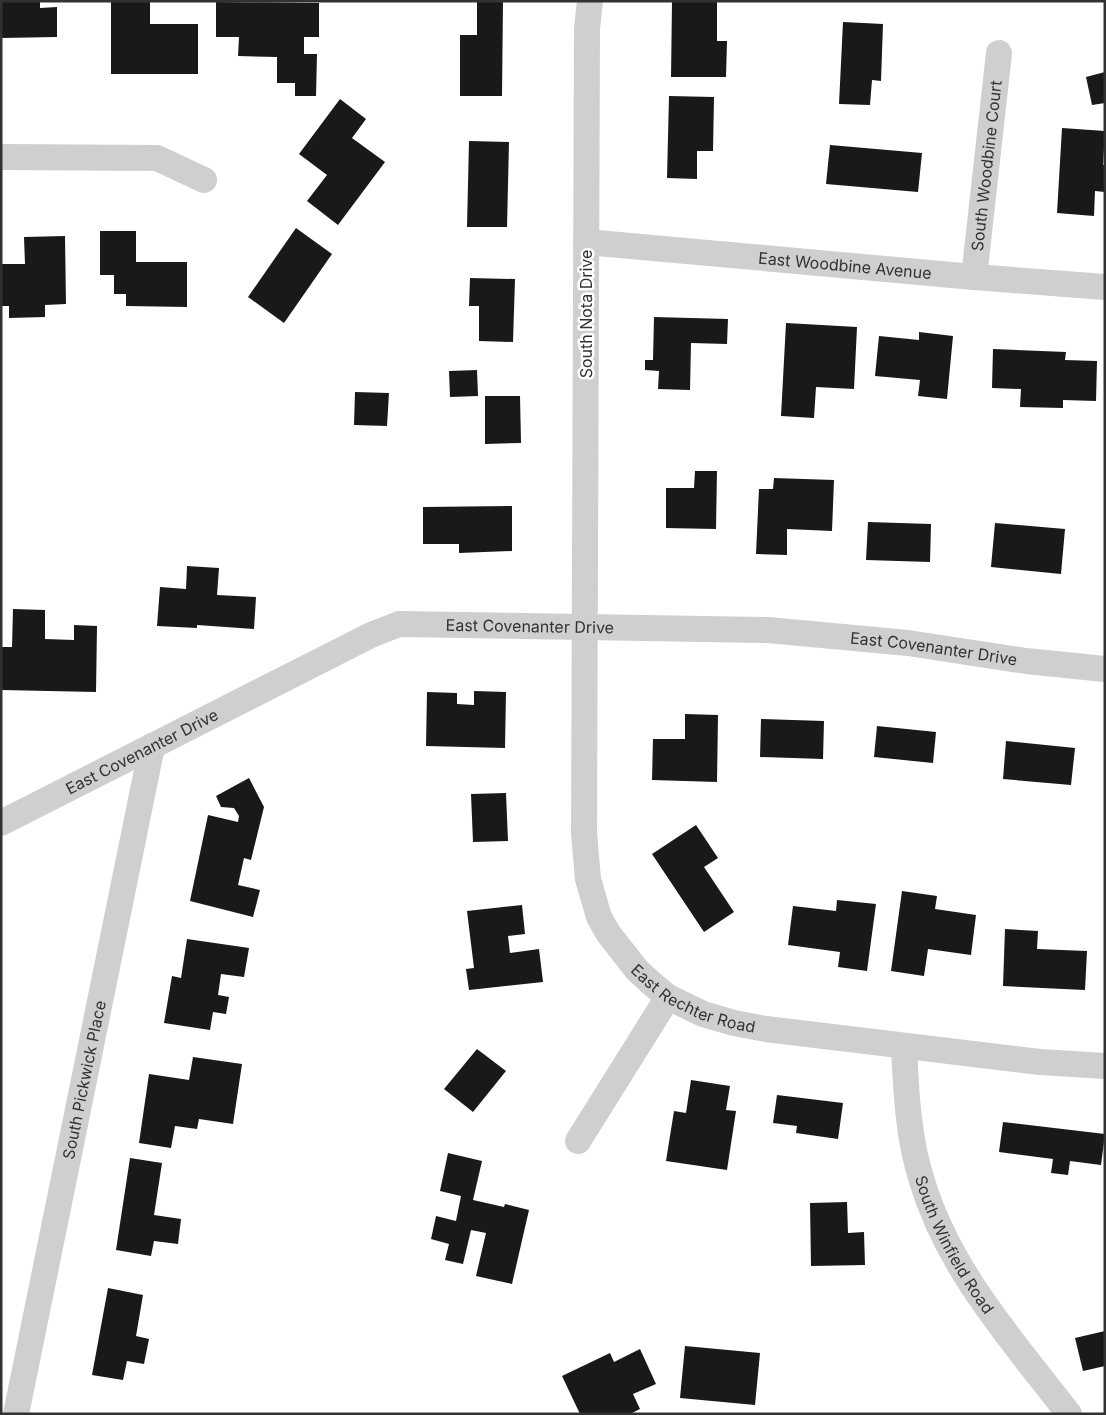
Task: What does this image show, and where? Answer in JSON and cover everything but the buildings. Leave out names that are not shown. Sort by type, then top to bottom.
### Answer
[{"type":"street","name":"South Nota Drive","points":[[585,627],[587,29],[590,1]]},
{"type":"street","name":"South Woodbine Court","points":[[974,277],[999,53]]},
{"type":"street","points":[[1,157],[157,158],[204,180]]},
{"type":"street","name":"East Woodbine Avenue","points":[[586,242],[1105,287]]},
{"type":"street","name":"East Covenanter Drive","points":[[1,822],[370,635],[399,624],[768,630],[908,642],[1026,661],[1105,669]]},
{"type":"street","name":"East Rechter Road","points":[[585,627],[584,832],[588,878],[599,917],[608,933],[637,970],[668,997],[703,1014],[734,1023],[1040,1062],[1105,1066]]},
{"type":"street","name":"South Pickwick Place","points":[[16,1414],[152,746]]},
{"type":"street","points":[[578,1141],[668,997]]},
{"type":"street","name":"South Winfield Road","points":[[904,1046],[908,1113],[918,1166],[931,1207],[950,1249],[974,1290],[1069,1414]]}]
